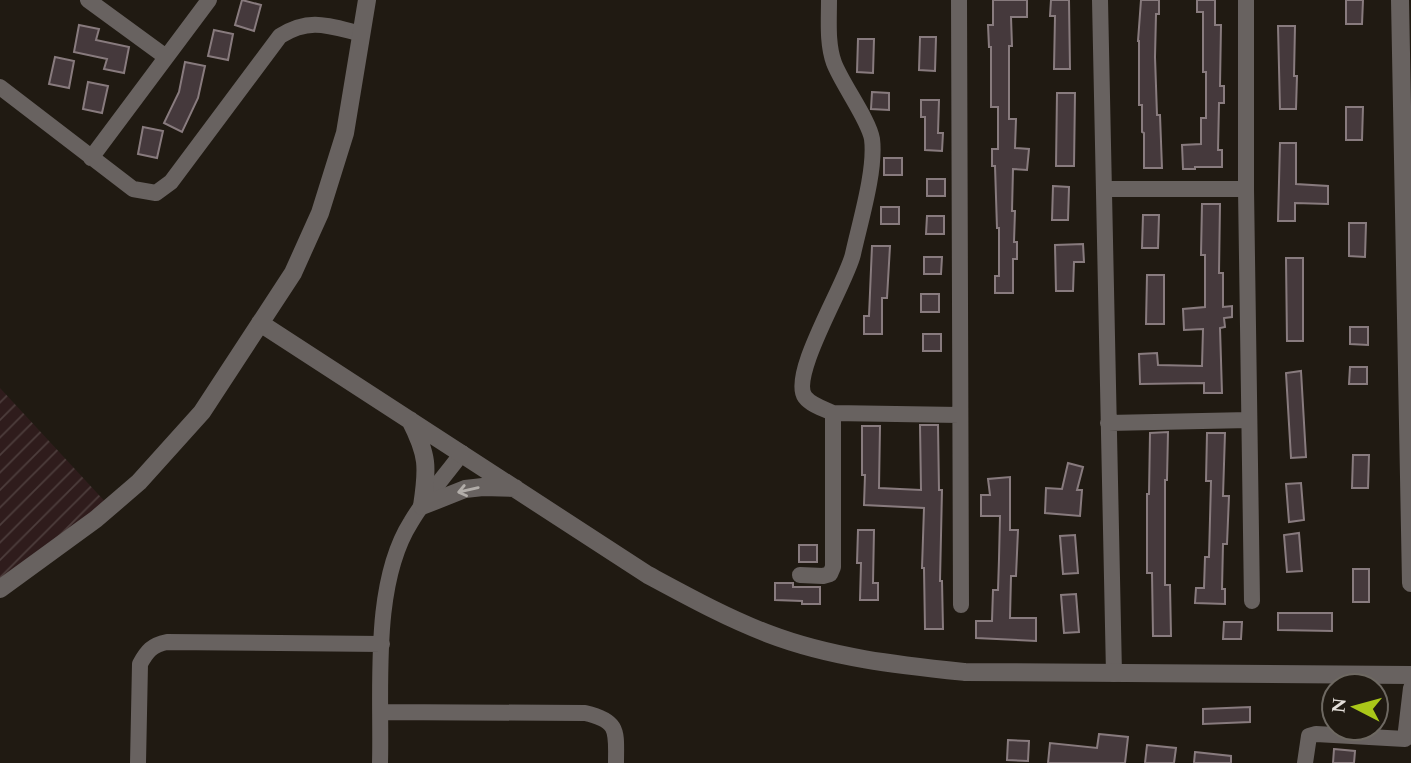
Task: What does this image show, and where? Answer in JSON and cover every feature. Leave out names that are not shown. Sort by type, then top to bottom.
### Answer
[{"type":"street","points":[[88,0],[166,57]]},
{"type":"street","points":[[92,158],[209,0]]},
{"type":"street","points":[[0,589],[96,519],[139,482],[202,412],[293,273],[320,213],[345,133],[367,0]]},
{"type":"street","points":[[829,0],[830,48],[834,64],[872,137],[872,164],[852,258],[817,335],[802,382],[804,395],[832,413],[959,415]]},
{"type":"street","points":[[959,0],[961,605]]},
{"type":"street","points":[[1100,0],[1114,674]]},
{"type":"street","points":[[1246,0],[1245,189],[1252,601]]},
{"type":"street","points":[[1400,0],[1411,583]]},
{"type":"street","points":[[0,87],[132,188],[156,193],[172,182],[280,36],[296,26],[322,24],[362,34]]},
{"type":"street","points":[[1104,189],[1245,189]]},
{"type":"street","points":[[260,323],[648,575],[704,605],[770,634],[835,654],[894,665],[965,672],[1411,676]]},
{"type":"street","points":[[800,575],[823,576],[830,574],[833,566],[832,413]]},
{"type":"street","points":[[410,420],[424,447],[427,471],[422,506]]},
{"type":"street","points":[[1108,423],[1249,420]]},
{"type":"street","points":[[380,763],[382,644],[387,582],[394,557],[410,523],[462,453]]},
{"type":"street","points":[[422,506],[465,489],[515,488]]},
{"type":"street","points":[[138,763],[140,664],[147,651],[156,644],[382,644]]},
{"type":"street","points":[[1305,763],[1307,741],[1309,736],[1316,734],[1408,740],[1411,688]]},
{"type":"street","points":[[381,712],[594,715],[611,723],[616,733],[616,763]]},
{"type":"shaded area","points":[[0,388],[110,507],[0,588]]},
{"type":"building","points":[[242,0],[261,5],[254,31],[235,25]]},
{"type":"building","points":[[993,0],[1027,0],[1027,17],[1011,17],[1012,46],[1009,46],[1009,119],[1016,119],[1015,148],[1029,149],[1027,170],[1013,169],[1012,211],[1015,211],[1014,242],[1017,242],[1017,259],[1013,259],[1013,293],[995,293],[995,276],[999,276],[999,228],[992,149],[998,149],[998,107],[991,107],[991,47],[988,25],[993,25]]},
{"type":"building","points":[[1051,0],[1069,0],[1070,69],[1054,69],[1055,16],[1050,16]]},
{"type":"building","points":[[1141,0],[1159,0],[1155,57],[1162,168],[1144,168],[1142,105],[1139,105],[1138,41]]},
{"type":"building","points":[[1197,0],[1215,0],[1215,25],[1221,25],[1220,86],[1224,86],[1224,103],[1219,103],[1218,150],[1222,150],[1222,167],[1183,169],[1182,145],[1201,144],[1201,118],[1206,118],[1203,12],[1197,12]]},
{"type":"building","points":[[1346,0],[1363,0],[1362,24],[1346,24]]},
{"type":"building","points":[[79,25],[99,29],[96,40],[129,47],[124,73],[104,69],[107,59],[74,52]]},
{"type":"building","points":[[1278,26],[1295,26],[1296,109],[1280,109]]},
{"type":"building","points":[[214,30],[233,34],[228,60],[208,56]]},
{"type":"building","points":[[920,37],[936,37],[935,71],[919,70]]},
{"type":"building","points":[[858,39],[874,39],[873,73],[857,72]]},
{"type":"building","points":[[55,57],[74,61],[69,88],[49,84]]},
{"type":"building","points":[[185,62],[205,66],[198,98],[182,132],[164,123],[179,92]]},
{"type":"building","points":[[88,82],[108,86],[102,113],[83,109]]},
{"type":"building","points":[[872,92],[889,93],[889,110],[871,109]]},
{"type":"building","points":[[1057,93],[1075,93],[1074,166],[1056,166]]},
{"type":"building","points":[[921,100],[939,100],[938,133],[943,133],[942,151],[925,150],[925,117],[921,117]]},
{"type":"building","points":[[1346,107],[1363,107],[1362,140],[1346,140]]},
{"type":"building","points":[[143,127],[163,131],[157,158],[138,154]]},
{"type":"building","points":[[1280,143],[1296,143],[1296,184],[1328,186],[1328,204],[1295,203],[1295,221],[1278,221]]},
{"type":"building","points":[[884,158],[902,158],[902,175],[884,175]]},
{"type":"building","points":[[927,179],[945,179],[945,196],[927,196]]},
{"type":"building","points":[[1053,186],[1069,187],[1068,220],[1052,220]]},
{"type":"building","points":[[1202,204],[1220,204],[1219,273],[1223,273],[1223,307],[1232,306],[1232,317],[1224,318],[1225,327],[1220,328],[1222,393],[1204,393],[1204,383],[1140,384],[1139,354],[1157,353],[1158,365],[1202,366],[1203,329],[1184,330],[1183,309],[1205,307],[1205,255],[1201,255]]},
{"type":"building","points":[[881,207],[899,207],[899,224],[881,224]]},
{"type":"building","points":[[1143,215],[1159,215],[1158,248],[1142,248]]},
{"type":"building","points":[[927,216],[944,216],[944,234],[926,234]]},
{"type":"building","points":[[1349,223],[1366,223],[1365,257],[1349,256]]},
{"type":"building","points":[[1083,244],[1084,262],[1074,262],[1073,291],[1056,291],[1055,245]]},
{"type":"building","points":[[872,246],[890,246],[887,298],[882,298],[882,334],[864,334],[864,316],[869,316]]},
{"type":"building","points":[[924,257],[942,257],[941,274],[924,274]]},
{"type":"building","points":[[1286,258],[1303,258],[1303,341],[1287,341]]},
{"type":"building","points":[[1147,275],[1164,275],[1164,324],[1146,324]]},
{"type":"building","points":[[921,294],[939,294],[939,312],[921,312]]},
{"type":"building","points":[[1350,327],[1368,327],[1368,345],[1350,344]]},
{"type":"building","points":[[923,334],[941,334],[941,351],[923,351]]},
{"type":"building","points":[[1350,367],[1367,367],[1367,384],[1349,384]]},
{"type":"building","points":[[1301,371],[1306,457],[1291,458],[1286,373]]},
{"type":"building","points":[[920,425],[938,425],[939,490],[942,490],[940,581],[943,629],[925,629],[922,568],[924,508],[864,505],[862,426],[880,426],[879,488],[921,490]]},
{"type":"building","points":[[1168,432],[1165,585],[1170,585],[1171,636],[1153,636],[1152,573],[1147,573],[1150,433]]},
{"type":"building","points":[[1207,433],[1225,433],[1223,496],[1229,496],[1227,544],[1223,544],[1222,589],[1225,589],[1225,604],[1195,603],[1196,588],[1204,588],[1205,557],[1209,557],[1211,481],[1206,481]]},
{"type":"building","points":[[1353,455],[1369,455],[1368,488],[1352,488]]},
{"type":"building","points":[[1068,463],[1083,467],[1077,490],[1082,490],[1080,516],[1045,513],[1046,488],[1062,489]]},
{"type":"building","points":[[1010,477],[1010,530],[1018,530],[1016,576],[1011,576],[1010,618],[1036,618],[1036,641],[976,638],[976,621],[992,621],[993,590],[998,590],[1000,516],[981,516],[981,495],[990,495],[988,479]]},
{"type":"building","points":[[1301,483],[1304,520],[1289,522],[1286,484]]},
{"type":"building","points":[[858,530],[874,530],[873,583],[878,583],[878,600],[860,600]]},
{"type":"building","points":[[1299,533],[1302,571],[1287,572],[1284,535]]},
{"type":"building","points":[[1075,535],[1078,573],[1063,574],[1060,536]]},
{"type":"building","points":[[799,545],[817,545],[817,562],[799,562]]},
{"type":"building","points":[[1353,569],[1369,569],[1369,602],[1353,602]]},
{"type":"building","points":[[775,583],[793,583],[793,587],[820,587],[820,604],[775,600]]},
{"type":"building","points":[[1076,594],[1079,632],[1064,633],[1061,595]]},
{"type":"building","points":[[1278,613],[1332,613],[1332,631],[1278,630]]},
{"type":"building","points":[[1224,622],[1242,622],[1241,639],[1223,639]]},
{"type":"building","points":[[1250,707],[1250,722],[1203,724],[1203,709]]},
{"type":"building","points":[[1099,734],[1128,737],[1125,763],[1048,763],[1050,743],[1097,748]]},
{"type":"building","points":[[1008,740],[1029,741],[1028,761],[1007,760]]},
{"type":"building","points":[[1147,745],[1176,748],[1174,763],[1145,763]]},
{"type":"building","points":[[1334,749],[1355,751],[1354,763],[1333,763]]},
{"type":"building","points":[[1195,752],[1231,756],[1231,763],[1194,763]]}]
